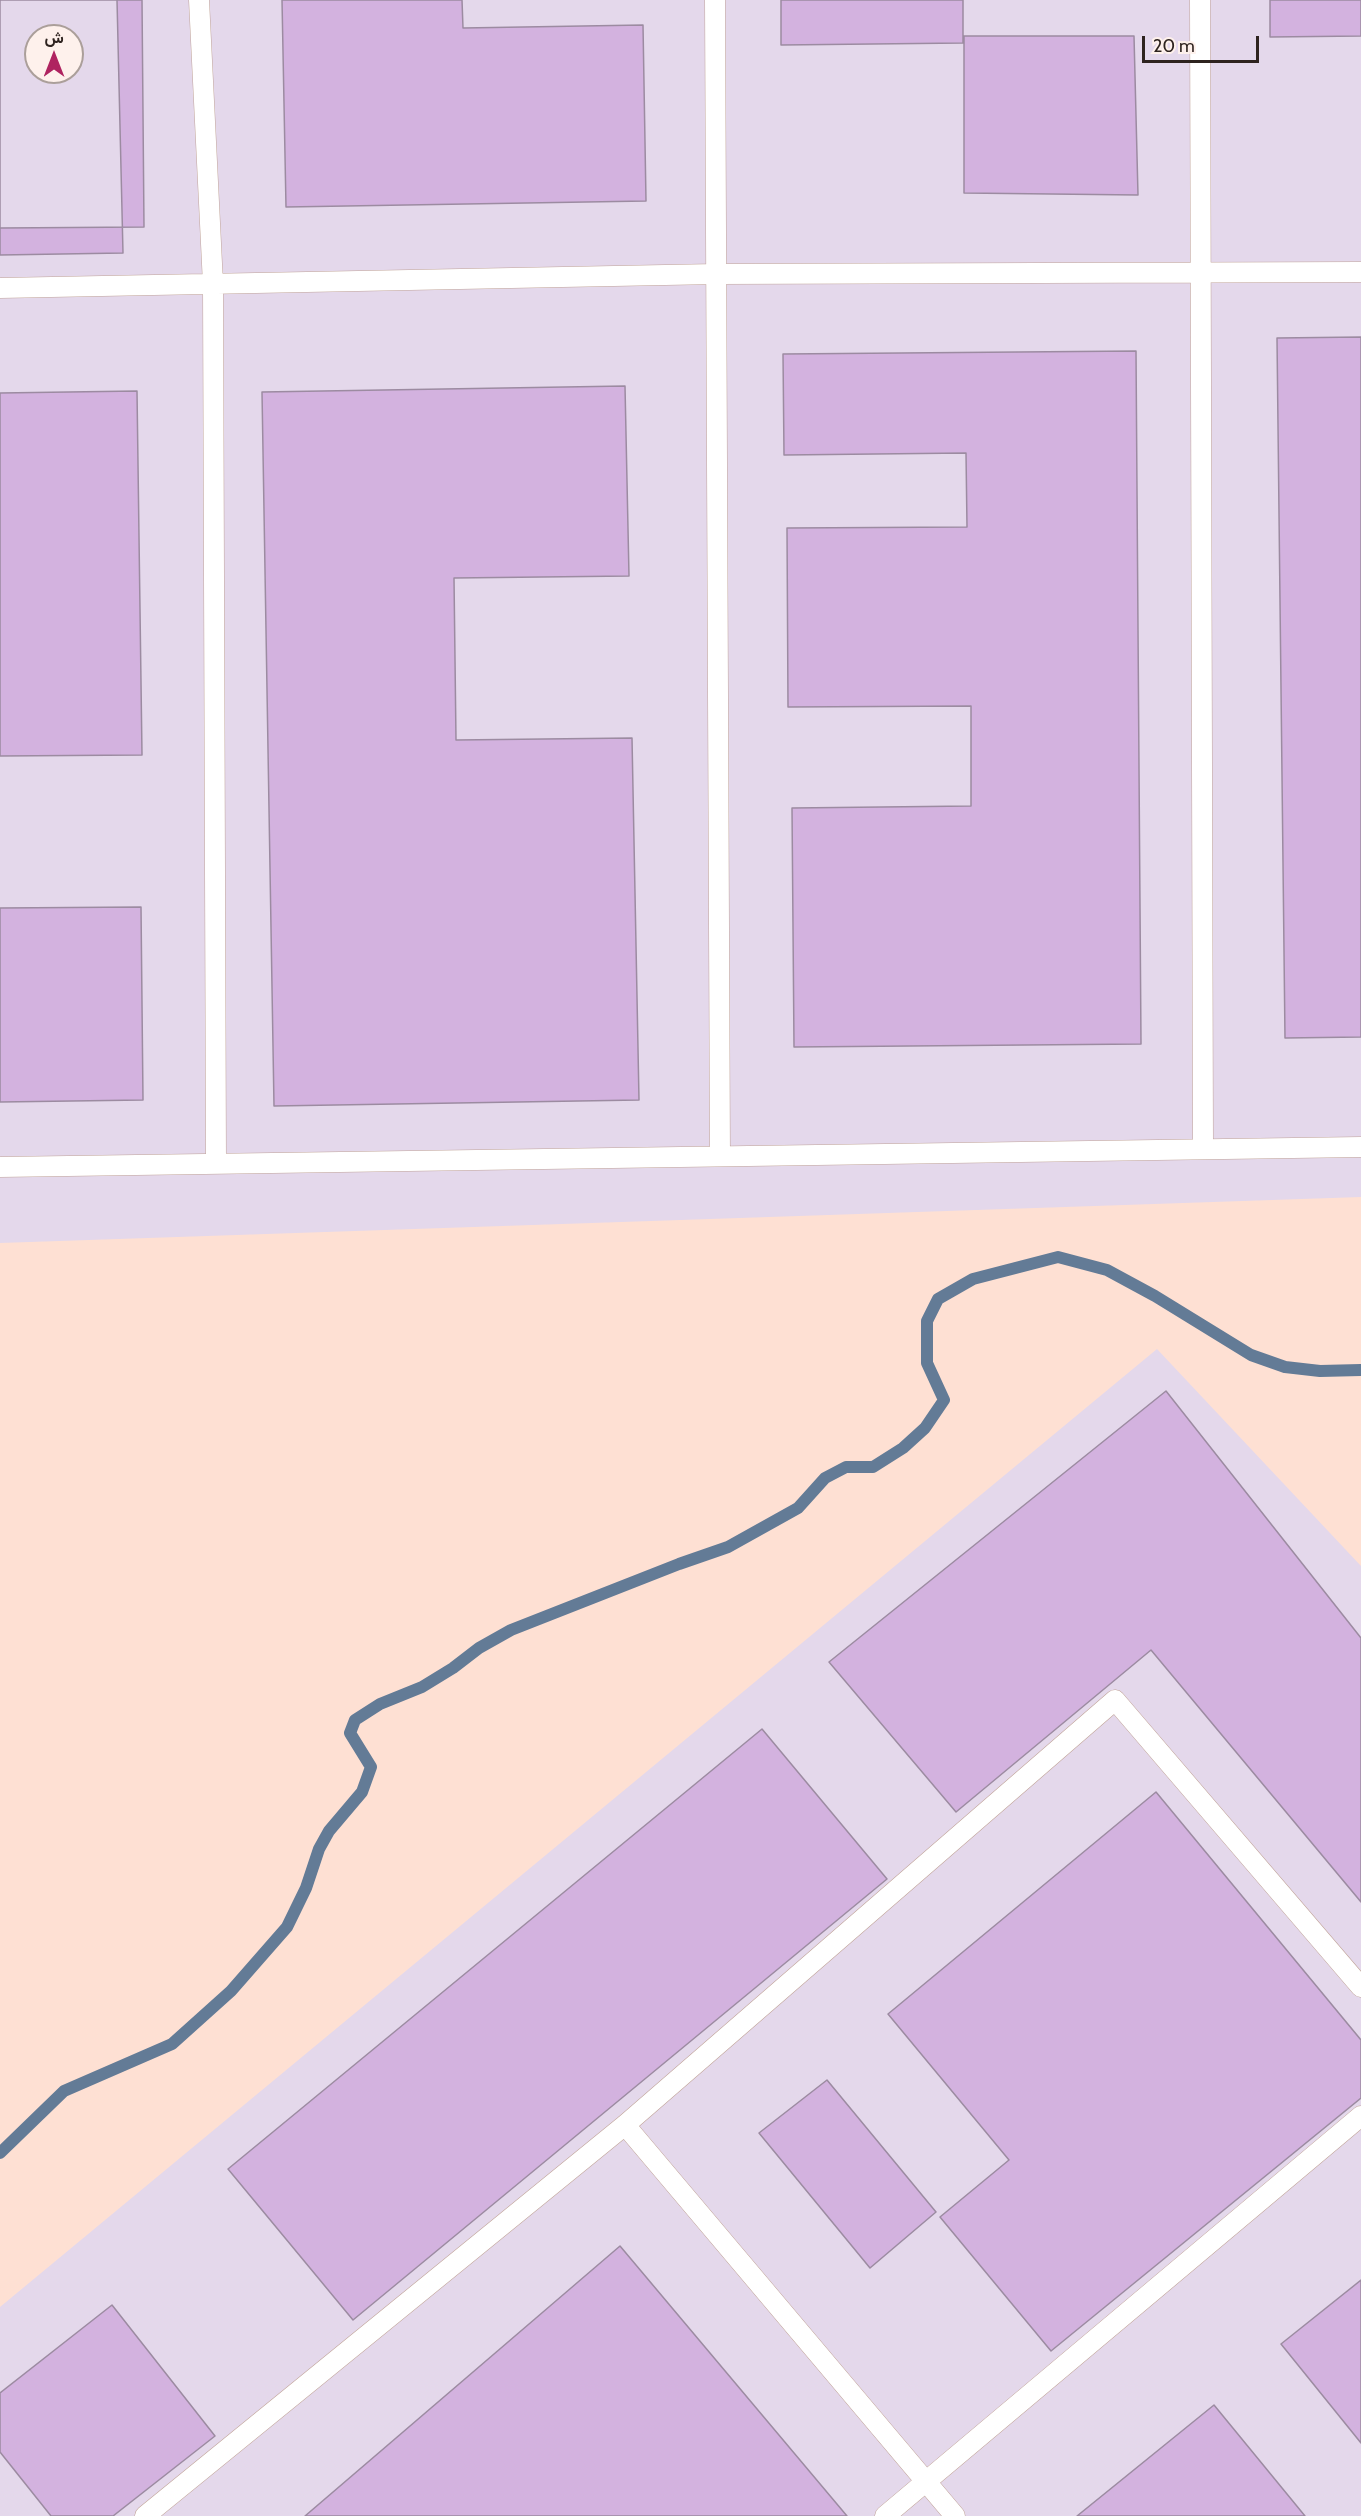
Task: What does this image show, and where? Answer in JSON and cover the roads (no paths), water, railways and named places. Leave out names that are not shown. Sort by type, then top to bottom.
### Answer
[{"type":"lane","points":[[200,0],[213,284],[216,1164]]},
{"type":"lane","points":[[715,0],[720,1156]]},
{"type":"lane","points":[[1200,0],[1203,1149]]},
{"type":"lane","points":[[0,288],[716,274],[1361,272]]},
{"type":"lane","points":[[0,1167],[1361,1147]]},
{"type":"lane","points":[[145,2516],[625,2125],[1115,1700],[1361,1987]]},
{"type":"lane","points":[[885,2516],[1361,2116]]},
{"type":"lane","points":[[625,2125],[955,2516]]},
{"type":"waterway","points":[[0,2153],[64,2091],[172,2044],[231,1991],[287,1927],[306,1888],[319,1849],[329,1831],[362,1792],[371,1767],[350,1733],[355,1720],[380,1704],[422,1687],[453,1668],[479,1648],[511,1630],[728,1547],[798,1508],[825,1478],[846,1467],[873,1467],[903,1448],[925,1428],[944,1400],[927,1363],[927,1321],[938,1299],[973,1279],[1058,1257],[1107,1270],[1155,1296],[1251,1355],[1285,1367],[1320,1371],[1361,1370]]}]
